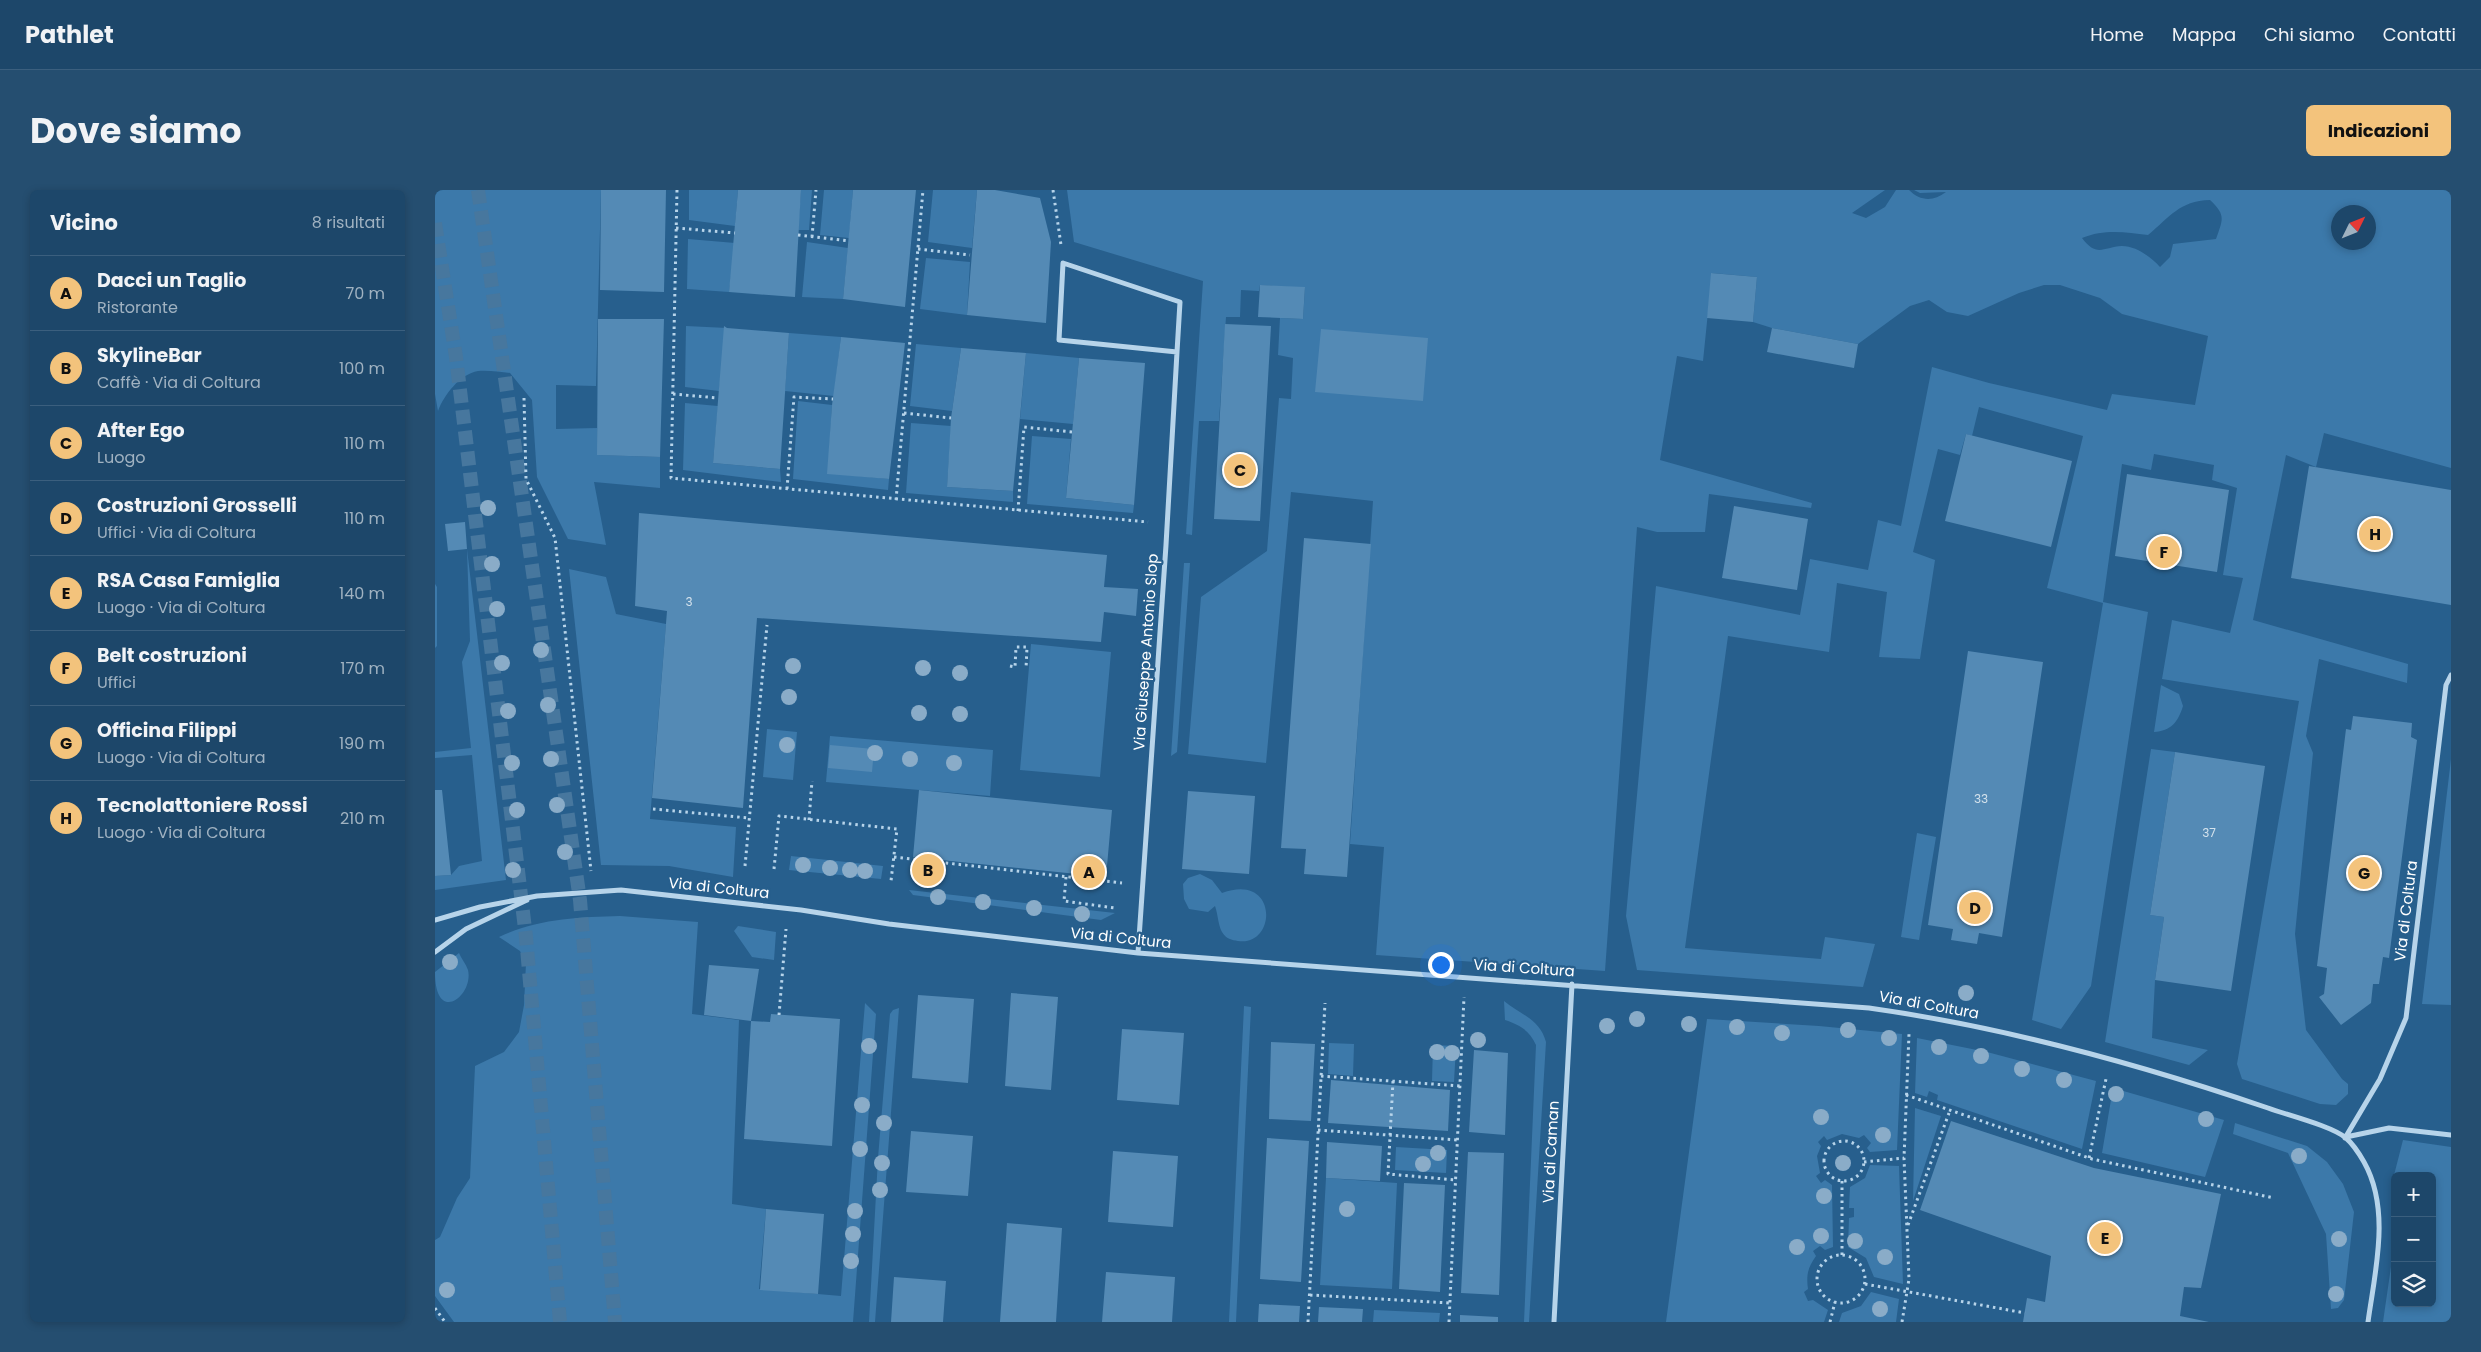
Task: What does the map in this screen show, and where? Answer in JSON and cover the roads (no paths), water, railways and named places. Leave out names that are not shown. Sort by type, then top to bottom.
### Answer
[{"type":"street","name":"Via Giuseppe Antonio Slop","points":[[1138,953],[1165,564],[1180,302],[1063,263],[1059,340],[1177,352]]},
{"type":"street","name":"Via di Coltura","points":[[2345,1138],[2380,1079],[2406,1018],[2446,684],[2451,675]]},
{"type":"street","name":"Via di Coltura","points":[[435,920],[480,907],[537,896],[621,890],[801,910],[889,924],[1138,953],[1572,984],[1869,1008],[1975,1026],[2092,1055],[2232,1096],[2322,1127],[2345,1138],[2364,1162],[2374,1183],[2379,1204],[2377,1253],[2368,1322]]},
{"type":"street","name":"Via di Coltura","points":[[435,952],[466,929],[537,896]]},
{"type":"street","name":"Via di Caman","points":[[1554,1322],[1572,984]]},
{"type":"street","points":[[2345,1138],[2389,1128],[2451,1135]]},
{"type":"tunnel","points":[[478,190],[580,900],[615,1322]]},
{"type":"tunnel","points":[[435,223],[456,357],[526,937],[560,1322]]},
{"type":"place","name":"After Ego","points":[[1240,470]]},
{"type":"place","name":"Tecnolattoniere Rossi","points":[[2375,534]]},
{"type":"place","name":"Belt costruzioni","points":[[2164,552]]},
{"type":"place","name":"SkylineBar","points":[[928,870]]},
{"type":"place","name":"Dacci un Taglio","points":[[1089,872]]},
{"type":"place","name":"Officina Filippi","points":[[2364,873]]},
{"type":"place","name":"Costruzioni Grosselli","points":[[1975,908]]},
{"type":"place","name":"RSA Casa Famiglia","points":[[2105,1238]]}]
